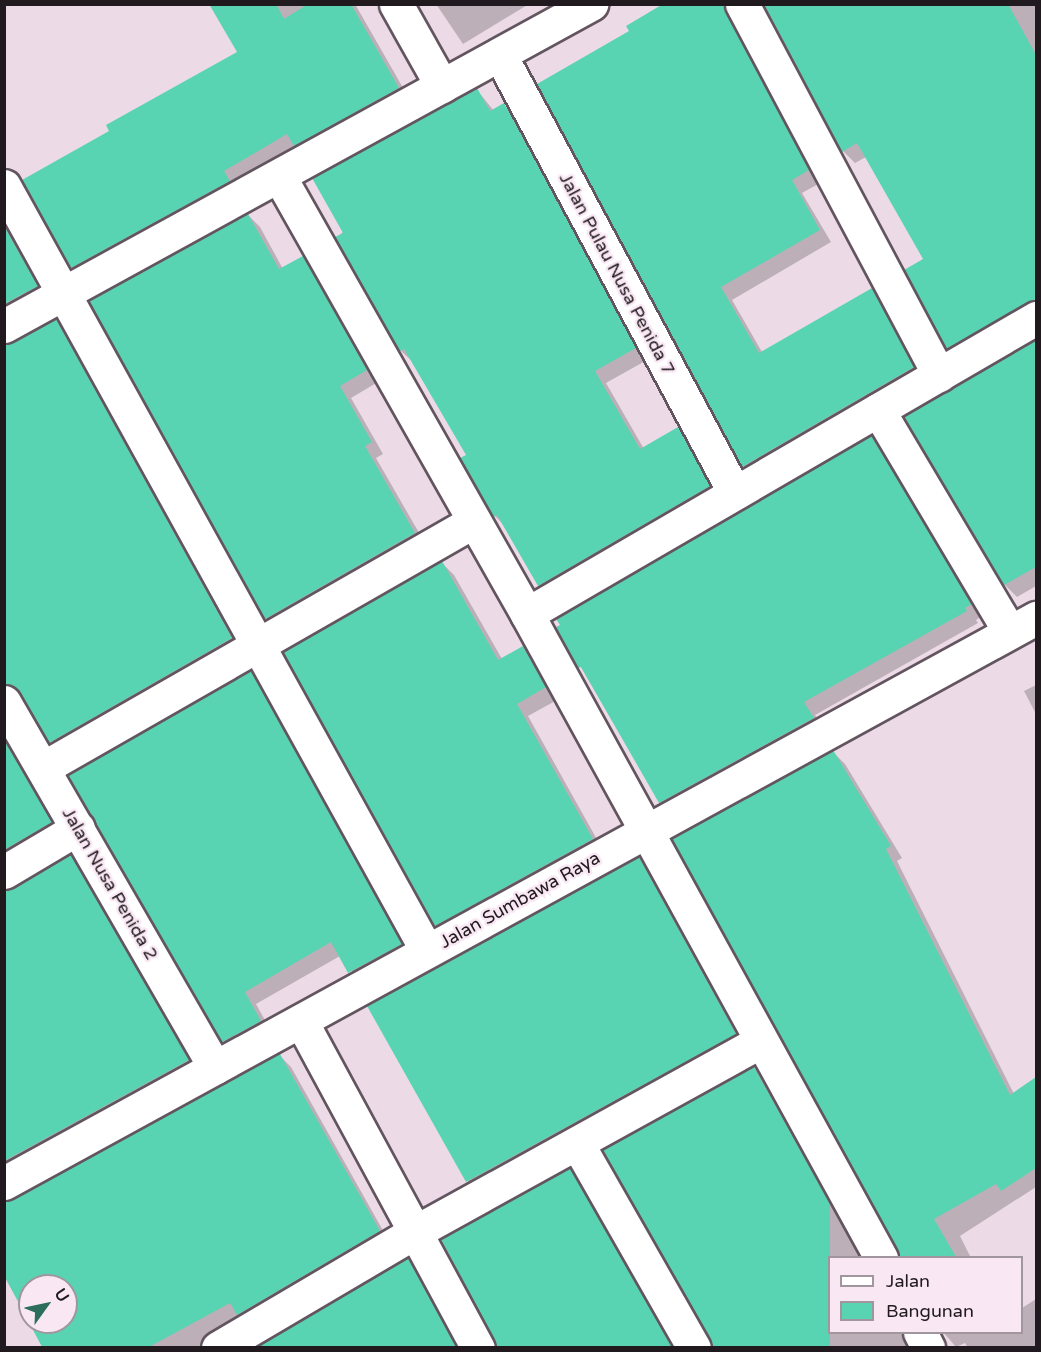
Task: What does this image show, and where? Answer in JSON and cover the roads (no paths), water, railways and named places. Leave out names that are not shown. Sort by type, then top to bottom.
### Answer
[{"type":"street","points":[[396,4],[442,86]]},
{"type":"street","points":[[4,327],[591,4]]},
{"type":"street","points":[[742,4],[939,375]]},
{"type":"street","name":"Jalan Pulau Nusa Penida 7","points":[[500,55],[735,493]]},
{"type":"street","points":[[279,176],[472,522],[526,614],[879,1256]]},
{"type":"street","points":[[4,186],[427,951]]},
{"type":"street","points":[[526,614],[1036,318]]},
{"type":"street","points":[[878,410],[1023,625]]},
{"type":"street","points":[[43,768],[259,647],[472,522]]},
{"type":"street","name":"Jalan Sumbawa Raya","points":[[4,1183],[1023,625]]},
{"type":"street","name":"Jalan Nusa Penida 2","points":[[4,702],[215,1068]]},
{"type":"street","points":[[4,872],[78,828]]},
{"type":"street","points":[[301,1021],[478,1347]]},
{"type":"street","points":[[230,1345],[417,1231],[760,1042]]},
{"type":"street","points":[[577,1143],[694,1347]]}]
